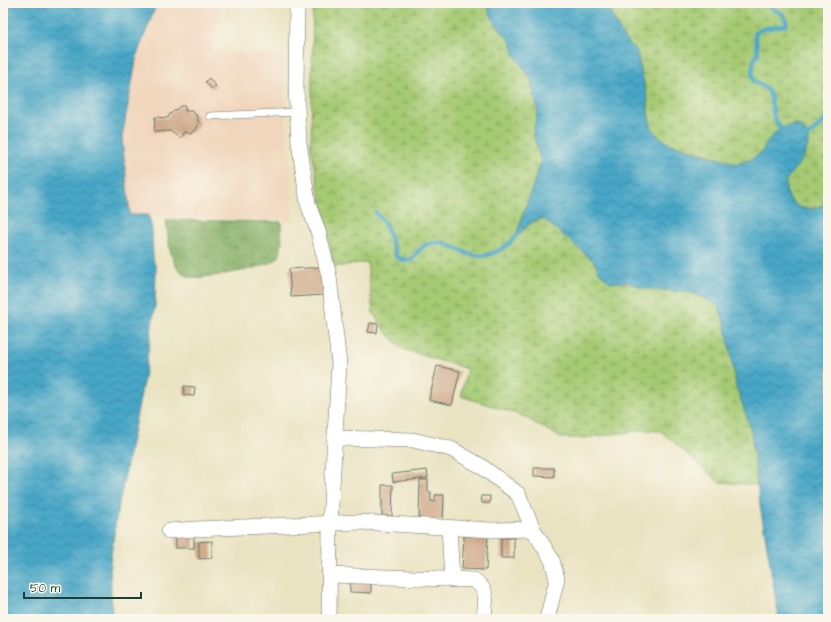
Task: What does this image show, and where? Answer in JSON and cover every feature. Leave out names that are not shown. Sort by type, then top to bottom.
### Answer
[{"type":"street","points":[[297,3],[296,89],[298,142],[308,204],[318,231],[329,276],[339,364],[330,523],[328,619]]},
{"type":"street","points":[[335,438],[412,440],[451,450],[481,466],[518,494],[533,529],[552,560],[557,579],[546,619]]},
{"type":"street","points":[[169,532],[360,522],[491,530],[533,529]]},
{"type":"street","points":[[449,528],[452,580]]},
{"type":"street","points":[[329,575],[474,580],[482,585],[485,592],[484,619]]},
{"type":"lane","points":[[210,116],[297,112]]},
{"type":"shaded area","points":[[157,3],[222,3],[212,52],[282,54],[293,220],[130,215],[122,137],[137,55]]},
{"type":"green space","points":[[313,3],[485,3],[495,23],[511,42],[515,55],[530,78],[538,110],[533,133],[541,162],[515,238],[531,223],[540,219],[545,219],[594,261],[600,273],[610,282],[627,282],[646,289],[691,292],[718,305],[726,326],[736,385],[751,430],[757,485],[719,482],[661,431],[644,430],[584,438],[561,438],[523,416],[461,396],[467,369],[403,349],[385,331],[373,313],[367,262],[334,267],[311,148]]},
{"type":"green space","points":[[605,3],[828,3],[828,203],[816,207],[805,208],[796,205],[792,201],[788,195],[785,182],[803,158],[769,139],[762,152],[750,160],[737,164],[668,143],[658,136],[651,126],[648,114],[648,101],[636,50],[625,40]]},
{"type":"green space","points":[[166,220],[281,222],[282,245],[280,254],[273,262],[250,269],[208,277],[190,277],[179,270],[173,260]]},
{"type":"water","points":[[3,3],[157,3],[137,55],[122,137],[130,215],[148,215],[152,228],[153,258],[156,269],[155,306],[144,378],[116,519],[110,563],[112,619],[3,619]]},
{"type":"water","points":[[485,3],[605,3],[625,40],[636,50],[648,101],[648,114],[651,126],[658,136],[668,143],[737,164],[750,160],[762,152],[769,139],[781,128],[792,125],[801,126],[808,136],[808,145],[803,158],[786,180],[786,191],[791,201],[800,208],[813,209],[828,203],[828,619],[779,619],[758,492],[751,430],[736,385],[726,326],[718,305],[691,292],[646,289],[627,282],[610,282],[600,273],[594,261],[544,219],[539,219],[531,223],[524,228],[515,239],[541,162],[533,133],[538,110],[530,78],[515,55],[511,42],[495,23]]},
{"type":"building","points":[[209,78],[216,86],[212,89],[205,82]]},
{"type":"building","points":[[181,106],[185,106],[185,111],[192,111],[196,115],[199,123],[195,131],[191,133],[184,132],[180,138],[170,131],[154,132],[155,117],[168,118],[170,114]]},
{"type":"building","points":[[323,267],[324,295],[291,297],[289,269]]},
{"type":"building","points":[[370,323],[378,324],[377,333],[368,332]]},
{"type":"building","points":[[437,366],[460,371],[452,405],[429,400]]},
{"type":"building","points":[[184,386],[195,387],[194,396],[184,395]]},
{"type":"building","points":[[534,468],[554,468],[554,477],[534,476]]},
{"type":"building","points":[[427,470],[428,478],[393,482],[392,474]]},
{"type":"building","points":[[420,480],[428,480],[428,492],[431,492],[431,501],[435,502],[435,495],[444,495],[443,521],[419,520]]},
{"type":"building","points":[[382,485],[393,485],[392,516],[382,516]]},
{"type":"building","points":[[481,496],[490,496],[490,503],[482,503]]},
{"type":"building","points":[[176,535],[194,535],[194,548],[176,548]]},
{"type":"building","points":[[464,536],[488,536],[486,570],[462,569]]},
{"type":"building","points":[[501,538],[514,538],[514,558],[501,558]]},
{"type":"building","points":[[212,541],[212,558],[199,559],[199,542]]},
{"type":"building","points":[[350,582],[371,582],[371,593],[350,592]]},
{"type":"waterway","points":[[770,3],[770,7],[784,16],[786,25],[762,29],[755,33],[758,54],[754,60],[752,74],[754,81],[766,88],[770,94],[774,118],[783,133]]},
{"type":"waterway","points":[[803,138],[808,136],[828,118]]},
{"type":"waterway","points":[[376,213],[386,225],[396,256],[403,260],[411,260],[422,247],[439,242],[468,254],[480,256],[486,255],[503,248],[517,235]]}]
